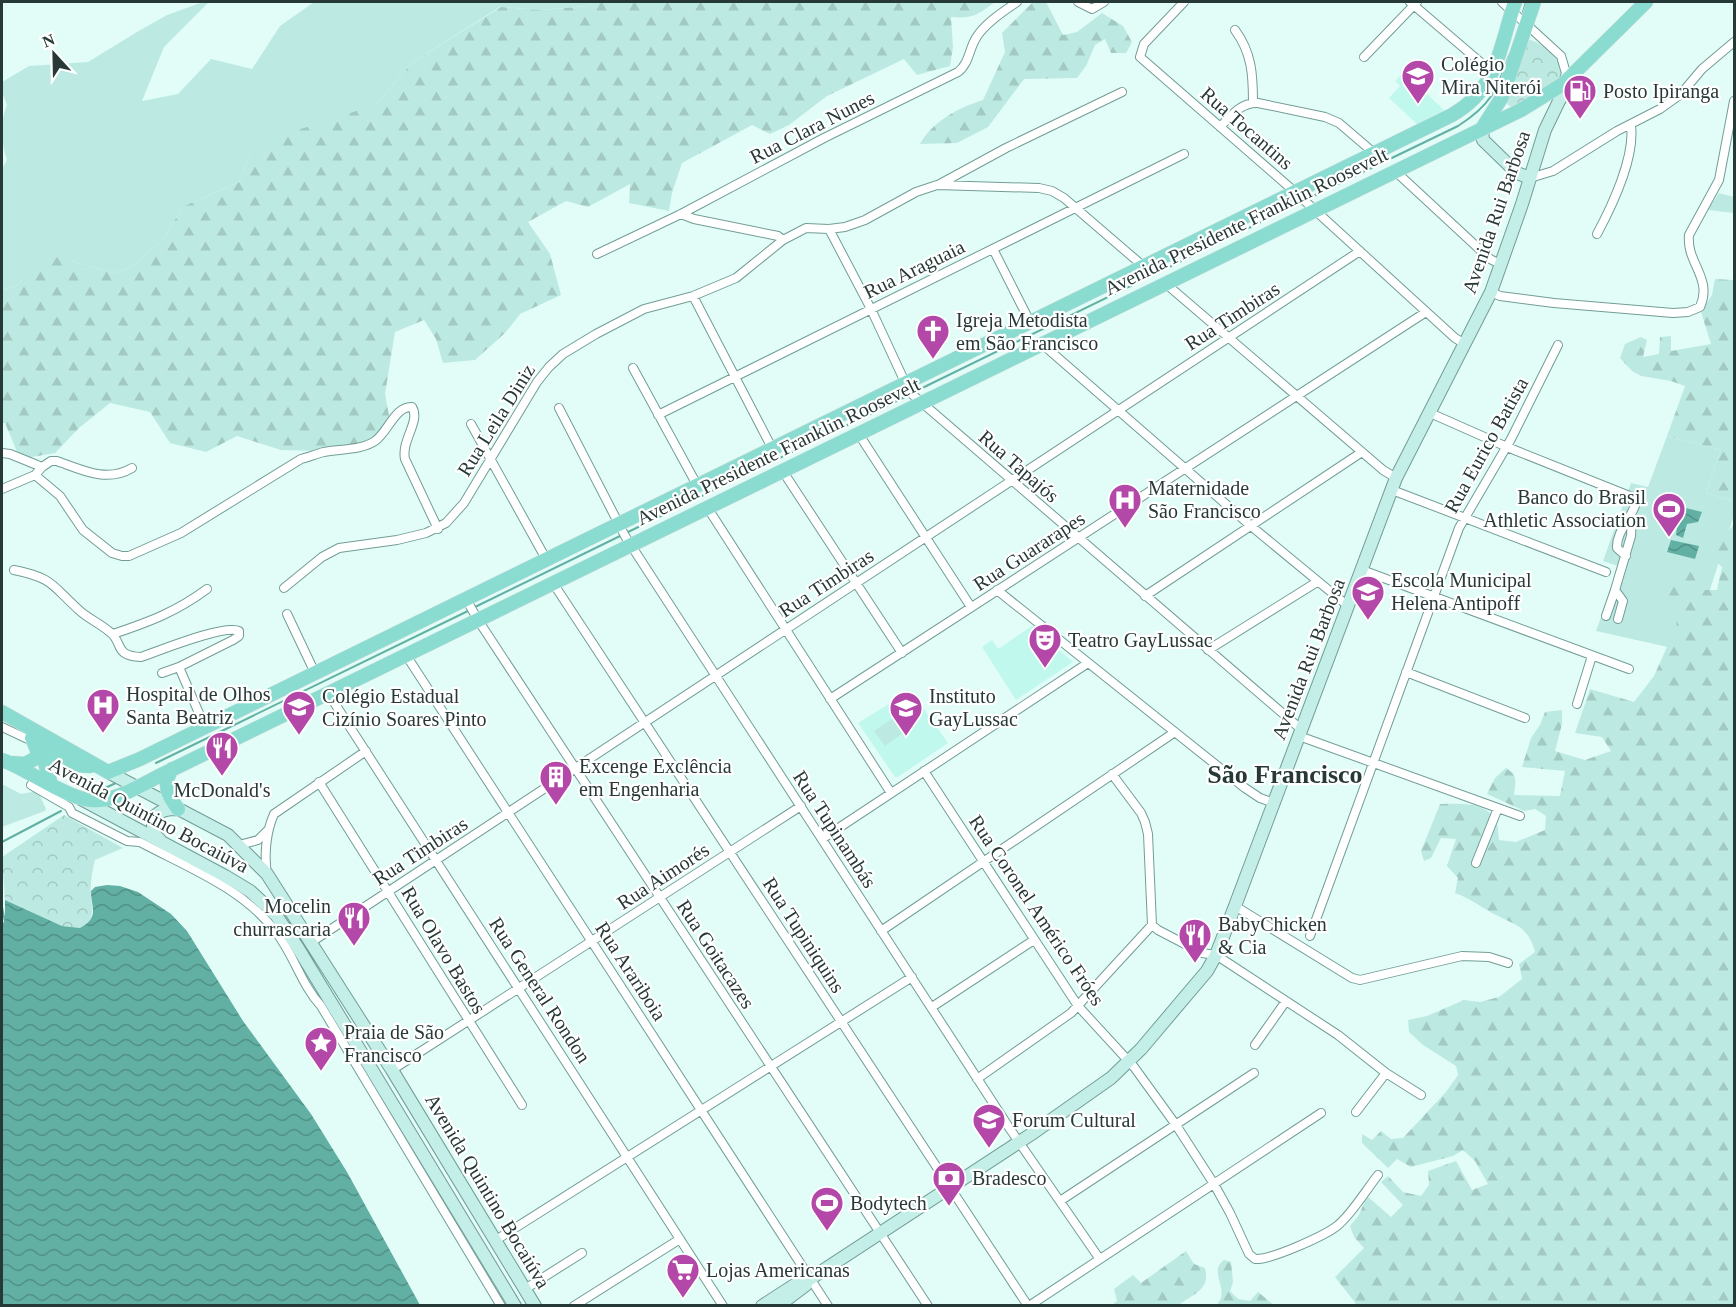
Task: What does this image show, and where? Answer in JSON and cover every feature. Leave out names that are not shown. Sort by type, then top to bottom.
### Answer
[{"type":"main road","points":[[1530,178],[1517,173],[1483,140],[1486,123],[1502,97],[1534,2]]},
{"type":"main road","name":"Avenida Rui Barbosa","points":[[1559,87],[1646,2]]},
{"type":"main road","name":"Avenida Presidente Franklin Roosevelt","points":[[108,772],[140,759],[315,673],[472,609],[553,583],[697,485],[905,386],[1143,266],[1298,195],[1374,153],[1464,108],[1483,91],[1493,73],[1502,44],[1510,4]]},
{"type":"main road","points":[[1502,44],[1511,34],[1527,24]]},
{"type":"main road","name":"Avenida Rui Barbosa","points":[[762,1305],[799,1282],[810,1279],[1094,1092],[1130,1062],[1207,971],[1216,955],[1235,906],[1394,484],[1491,292],[1502,266],[1545,130],[1563,94],[1582,66]]},
{"type":"main road","name":"Avenida Presidente Franklin Roosevelt","points":[[78,798],[103,800],[167,772],[406,655],[546,560],[707,507],[858,433],[918,399],[1165,283],[1312,207],[1394,170],[1486,123],[1521,110],[1559,87]]},
{"type":"main road","points":[[1502,97],[1508,109],[1521,110]]},
{"type":"main road","name":"Avenida Quintino Bocaiúva","points":[[2,712],[95,766],[218,829],[239,845],[267,874],[392,1070],[535,1305]]},
{"type":"main road","points":[[27,725],[37,744],[51,784]]},
{"type":"main road","points":[[5,761],[20,764],[32,762],[38,753],[37,744]]},
{"type":"main road","points":[[37,744],[77,765],[95,766]]},
{"type":"main road","points":[[140,759],[135,763],[134,768],[148,776],[167,772],[166,786],[178,809],[166,809],[153,818],[153,832],[162,843]]},
{"type":"main road","name":"Avenida Quintino Bocaiúva","points":[[5,761],[234,881],[276,915],[437,1174],[514,1305]]},
{"type":"main road","name":"Avenida Rui Barbosa","points":[[778,1305],[803,1289],[810,1279]]},
{"type":"street","name":"Rua Clara Nunes","points":[[597,254],[681,214],[824,138],[958,72],[965,65],[975,39],[1017,2]]},
{"type":"street","points":[[1077,2],[1089,9],[1104,2]]},
{"type":"street","name":"Rua Tocantins","points":[[1184,2],[1144,45],[1140,57],[1312,207],[1426,312],[1465,344]]},
{"type":"street","points":[[1364,57],[1414,3],[1493,73]]},
{"type":"street","points":[[1510,4],[1527,24],[1561,56],[1566,73],[1559,87]]},
{"type":"street","points":[[1235,30],[1243,41],[1251,60],[1254,74],[1253,103]]},
{"type":"street","points":[[1530,178],[1553,171],[1617,131],[1631,126],[1660,109],[1681,94],[1702,69],[1734,42]]},
{"type":"street","name":"Rua Leila Diniz","points":[[284,588],[322,557],[339,548],[397,540],[438,529],[460,508],[537,382],[563,354],[644,309],[693,296],[736,278],[783,240],[806,228],[845,227],[865,220],[916,192],[937,185],[1006,148],[1122,92]]},
{"type":"street","points":[[1491,292],[1500,296],[1554,303],[1673,313],[1688,312],[1700,307],[1704,297],[1702,277],[1688,243],[1689,235],[1719,180],[1734,101]]},
{"type":"street","points":[[1220,127],[1239,108],[1253,103],[1325,117],[1339,123],[1374,153]]},
{"type":"street","points":[[1597,234],[1613,205],[1624,171],[1631,126]]},
{"type":"street","name":"Rua Araguaia","points":[[658,415],[1184,154]]},
{"type":"street","points":[[1394,170],[1490,259],[1502,266]]},
{"type":"street","points":[[937,185],[1039,188],[1052,191],[1064,198],[1143,266]]},
{"type":"street","points":[[681,214],[694,219],[778,236],[783,240]]},
{"type":"street","name":"Rua Tapajós","points":[[829,229],[871,309],[905,386],[1301,733]]},
{"type":"street","points":[[993,249],[1030,322]]},
{"type":"street","name":"Rua Timbiras","points":[[310,943],[1360,251]]},
{"type":"street","points":[[1165,283],[1383,470],[1394,484],[1464,518],[1606,572]]},
{"type":"street","points":[[693,296],[772,448]]},
{"type":"street","name":"Rua Guararapes","points":[[830,699],[1426,312]]},
{"type":"street","points":[[1041,343],[1251,526],[1348,606]]},
{"type":"street","name":"Rua Eurico Batista","points":[[1310,936],[1464,518],[1507,447],[1558,345]]},
{"type":"street","points":[[633,368],[697,485]]},
{"type":"street","points":[[35,475],[60,496],[83,530],[112,553],[129,556],[181,533],[301,459],[373,443],[399,411],[412,407],[416,412],[415,418],[403,452],[438,529]]},
{"type":"street","name":"Rua Tupinambás","points":[[559,408],[624,533],[880,930],[1019,1142],[1099,1258]]},
{"type":"street","points":[[1430,413],[1507,447],[1632,497],[1636,503],[1632,517],[1617,541],[1617,548],[1626,556],[1606,616]]},
{"type":"street","points":[[471,424],[546,560]]},
{"type":"street","points":[[858,433],[971,608]]},
{"type":"street","points":[[2,453],[42,467]]},
{"type":"street","points":[[1145,596],[1362,453]]},
{"type":"street","points":[[2,489],[35,475],[42,467],[54,460],[103,476],[116,475],[132,468]]},
{"type":"street","points":[[782,470],[902,653]]},
{"type":"street","points":[[707,507],[891,793]]},
{"type":"street","points":[[14,570],[36,574],[52,583],[79,610],[113,634],[123,652],[134,657],[141,657],[220,631],[235,629],[239,631],[239,636],[233,640],[179,668],[162,673]]},
{"type":"street","points":[[1362,570],[1629,669]]},
{"type":"street","points":[[1208,650],[1317,582]]},
{"type":"street","name":"Rua Tupiniquins","points":[[553,583],[1029,1305]]},
{"type":"street","points":[[113,634],[157,619],[184,606],[207,589]]},
{"type":"street","points":[[997,590],[1245,788],[1260,798],[1274,803]]},
{"type":"street","points":[[1615,590],[1623,601],[1618,618]]},
{"type":"street","name":"Rua Goitacazes","points":[[472,609],[928,1305]]},
{"type":"street","points":[[287,614],[315,673]]},
{"type":"street","name":"Rua Arariboia","points":[[406,655],[828,1305]]},
{"type":"street","points":[[1577,704],[1592,656]]},
{"type":"street","points":[[822,839],[1088,663]]},
{"type":"street","points":[[179,668],[205,727]]},
{"type":"street","points":[[1406,672],[1525,718]]},
{"type":"street","name":"Rua General Rondon","points":[[328,693],[723,1305]]},
{"type":"street","points":[[2,727],[37,744]]},
{"type":"street","points":[[880,930],[1175,732]]},
{"type":"street","points":[[1301,733],[1373,763],[1520,816]]},
{"type":"street","points":[[267,874],[265,855],[274,814],[366,751]]},
{"type":"street","name":"Rua Coronel Américo Fróes","points":[[924,771],[1078,1006],[1130,1062],[1176,1125],[1214,1184],[1248,1254],[1255,1259],[1262,1260],[1272,1257],[1338,1225],[1378,1175]]},
{"type":"street","points":[[977,1078],[1078,1006],[1152,925],[1148,834],[1145,822],[1112,774]]},
{"type":"street","name":"Rua Olavo Bastos","points":[[319,782],[522,1106]]},
{"type":"street","points":[[31,785],[69,807],[72,813],[127,842],[140,842],[213,880],[245,902],[269,923],[288,950],[313,996],[501,1305]]},
{"type":"street","name":"Rua Aimorés","points":[[392,1070],[801,806]]},
{"type":"street","points":[[1476,863],[1498,808]]},
{"type":"street","points":[[239,845],[258,840],[265,836],[270,828]]},
{"type":"street","points":[[1235,906],[1352,978],[1360,980],[1462,956],[1477,955],[1508,963]]},
{"type":"street","points":[[1152,925],[1202,953],[1216,955],[1287,1000],[1338,1035],[1386,1073],[1421,1095]]},
{"type":"street","points":[[932,1007],[1034,940]]},
{"type":"street","points":[[496,1240],[912,977]]},
{"type":"street","points":[[1255,1045],[1287,1000]]},
{"type":"street","points":[[1060,1201],[1254,1073]]},
{"type":"street","points":[[1356,1112],[1386,1073]]},
{"type":"street","points":[[1029,1305],[1321,1113]]},
{"type":"street","points":[[574,1305],[680,1239]]},
{"type":"street","points":[[525,1289],[582,1253]]},
{"type":"shaded area","name":"Colégio Mira Niterói","points":[[1404,72],[1446,112],[1418,125],[1389,98],[1400,86],[1395,81]]},
{"type":"shaded area","points":[[1032,626],[1073,662],[1016,700],[982,647],[992,640],[998,649]]},
{"type":"shaded area","name":"Instituto GayLussac","points":[[905,694],[910,702],[917,699],[948,743],[895,777],[858,723]]},
{"type":"green space","points":[[209,2],[164,47],[142,101],[178,94],[211,59],[252,69],[280,26],[314,2],[594,2],[588,6],[540,10],[500,7],[413,62],[377,103],[249,157],[239,182],[182,207],[164,239],[131,267],[113,273],[71,261],[32,269],[18,285],[2,290],[2,169],[7,160],[2,132],[7,105],[2,92],[2,82],[29,66],[88,62],[167,15]]},
{"type":"green space","points":[[594,2],[995,2],[975,15],[951,17],[953,47],[950,66],[917,75],[904,59],[827,96],[789,125],[770,134],[752,125],[682,163],[672,193],[669,211],[629,203],[630,184],[588,207],[566,201],[528,222],[550,254],[561,295],[520,314],[506,332],[475,360],[443,363],[436,339],[424,320],[395,332],[385,394],[390,421],[369,440],[321,451],[281,450],[237,436],[206,452],[170,443],[150,412],[110,403],[79,428],[55,453],[20,459],[5,423],[2,423],[2,290],[18,285],[31,269],[65,254],[71,261],[113,273],[131,267],[164,239],[182,207],[239,182],[249,157],[294,131],[377,103],[413,62],[501,7],[540,10],[588,6]]},
{"type":"green space","points":[[1033,2],[1046,2],[1063,35],[1077,32],[1102,13],[1123,26],[1132,42],[1126,53],[1111,53],[1105,39],[1095,45],[1086,66],[1077,78],[1024,79],[988,127],[957,143],[920,144],[925,136],[947,116],[983,100],[1005,52],[1002,33]]},
{"type":"green space","points":[[1530,40],[1555,57],[1560,65],[1561,75],[1559,80],[1514,108],[1508,105],[1506,99],[1527,41]]},
{"type":"green space","points":[[1719,193],[1734,197],[1734,213],[1708,210]]},
{"type":"green space","points":[[1734,270],[1734,501],[1706,493],[1721,450],[1667,436],[1685,386],[1641,376],[1632,371],[1620,358],[1625,344],[1641,337],[1647,340],[1643,357],[1659,354],[1660,337],[1671,336],[1671,351],[1711,344],[1701,312],[1712,295],[1715,279],[1733,280]]},
{"type":"green space","name":"Banco do Brasil Athletic Association","points":[[1667,436],[1721,450],[1706,493],[1734,501],[1734,515],[1690,652],[1596,631],[1613,583],[1618,583],[1624,568],[1603,561],[1631,483],[1648,487]]},
{"type":"green space","points":[[1734,524],[1734,1305],[1356,1305],[1335,1277],[1364,1248],[1354,1237],[1350,1226],[1359,1215],[1367,1196],[1391,1217],[1403,1205],[1381,1182],[1388,1176],[1403,1192],[1421,1196],[1429,1185],[1428,1171],[1456,1161],[1472,1190],[1488,1184],[1475,1161],[1463,1150],[1453,1156],[1411,1167],[1397,1159],[1388,1168],[1362,1143],[1362,1134],[1372,1140],[1381,1131],[1391,1139],[1403,1138],[1446,1092],[1458,1075],[1456,1066],[1423,1045],[1409,1032],[1408,1020],[1427,1016],[1464,1000],[1480,1002],[1499,997],[1522,979],[1519,964],[1535,952],[1528,936],[1519,927],[1455,893],[1458,878],[1447,866],[1456,839],[1441,838],[1431,858],[1424,861],[1421,851],[1440,804],[1472,805],[1486,810],[1497,824],[1499,840],[1516,842],[1545,830],[1546,816],[1535,809],[1524,811],[1487,794],[1495,778],[1506,768],[1515,777],[1514,795],[1560,796],[1565,771],[1522,767],[1531,738],[1545,712],[1562,710],[1562,724],[1555,751],[1585,760],[1611,751],[1602,737],[1575,733],[1590,689],[1634,702],[1654,676],[1667,647],[1676,637],[1677,615],[1661,598],[1667,580],[1692,569],[1699,590],[1717,590],[1722,567],[1709,556]]},
{"type":"green space","points":[[899,714],[909,729],[885,746],[874,731]]},
{"type":"green space","points":[[2,784],[21,794],[38,791],[45,811],[2,827]]},
{"type":"green space","points":[[64,815],[123,848],[95,860],[91,882],[92,914],[89,921],[80,928],[62,926],[5,900],[2,857]]},
{"type":"green space","points":[[1186,1251],[1194,1264],[1205,1268],[1205,1282],[1195,1295],[1179,1305],[1112,1305],[1117,1301],[1114,1289],[1133,1275],[1141,1283]]},
{"type":"green space","points":[[1224,1260],[1231,1262],[1233,1282],[1230,1291],[1238,1299],[1250,1301],[1258,1292],[1274,1305],[1216,1305],[1222,1294],[1218,1270]]},
{"type":"water","points":[[1686,508],[1702,512],[1698,522],[1687,524],[1683,538],[1676,535],[1677,525]]},
{"type":"water","points":[[1671,540],[1699,546],[1695,559],[1667,552]]},
{"type":"water","points":[[120,886],[138,892],[171,914],[187,931],[243,1021],[311,1114],[347,1172],[420,1305],[2,1305],[2,924],[5,921],[5,900],[62,926],[80,928],[92,916],[91,891],[95,887]]},
{"type":"waterway","points":[[1523,12],[1526,2]]},
{"type":"waterway","points":[[1307,199],[1458,126],[1478,111],[1491,96],[1501,78],[1509,55]]},
{"type":"waterway","points":[[914,392],[1302,202]]},
{"type":"waterway","points":[[626,533],[909,395]]},
{"type":"waterway","points":[[475,607],[620,536]]},
{"type":"waterway","points":[[156,763],[470,610]]},
{"type":"waterway","points":[[103,789],[118,782]]},
{"type":"waterway","points":[[2,842],[61,811]]},
{"type":"waterway","points":[[2,907],[5,922]]},
{"type":"place","name":"Colégio Mira Niterói","points":[[1418,105]]},
{"type":"place","name":"Posto Ipiranga","points":[[1580,120]]},
{"type":"place","name":"Igreja Metodista em São Francisco","points":[[933,360]]},
{"type":"place","name":"Maternidade São Francisco","points":[[1125,529]]},
{"type":"place","name":"Banco do Brasil Athletic Association","points":[[1669,538]]},
{"type":"place","name":"Escola Municipal Helena Antipoff","points":[[1368,621]]},
{"type":"place","name":"Teatro GayLussac","points":[[1045,669]]},
{"type":"place","name":"Hospital de Olhos Santa Beatriz","points":[[103,734]]},
{"type":"place","name":"Colégio Estadual Cizínio Soares Pinto","points":[[299,736]]},
{"type":"place","name":"Instituto GayLussac","points":[[906,737]]},
{"type":"place","name":"McDonald's","points":[[222,777]]},
{"type":"place","name":"Excenge Exclência em Engenharia","points":[[556,806]]},
{"type":"place","name":"Mocelin churrascaria","points":[[354,947]]},
{"type":"place","name":"BabyChicken & Cia","points":[[1195,964]]},
{"type":"place","name":"Praia de São Francisco","points":[[321,1072]]},
{"type":"place","name":"Forum Cultural","points":[[989,1149]]},
{"type":"place","name":"Bradesco","points":[[949,1207]]},
{"type":"place","name":"Bodytech","points":[[827,1232]]},
{"type":"place","name":"Lojas Americanas","points":[[683,1299]]},
{"type":"district","name":"São Francisco","points":[[1285,774]]}]
